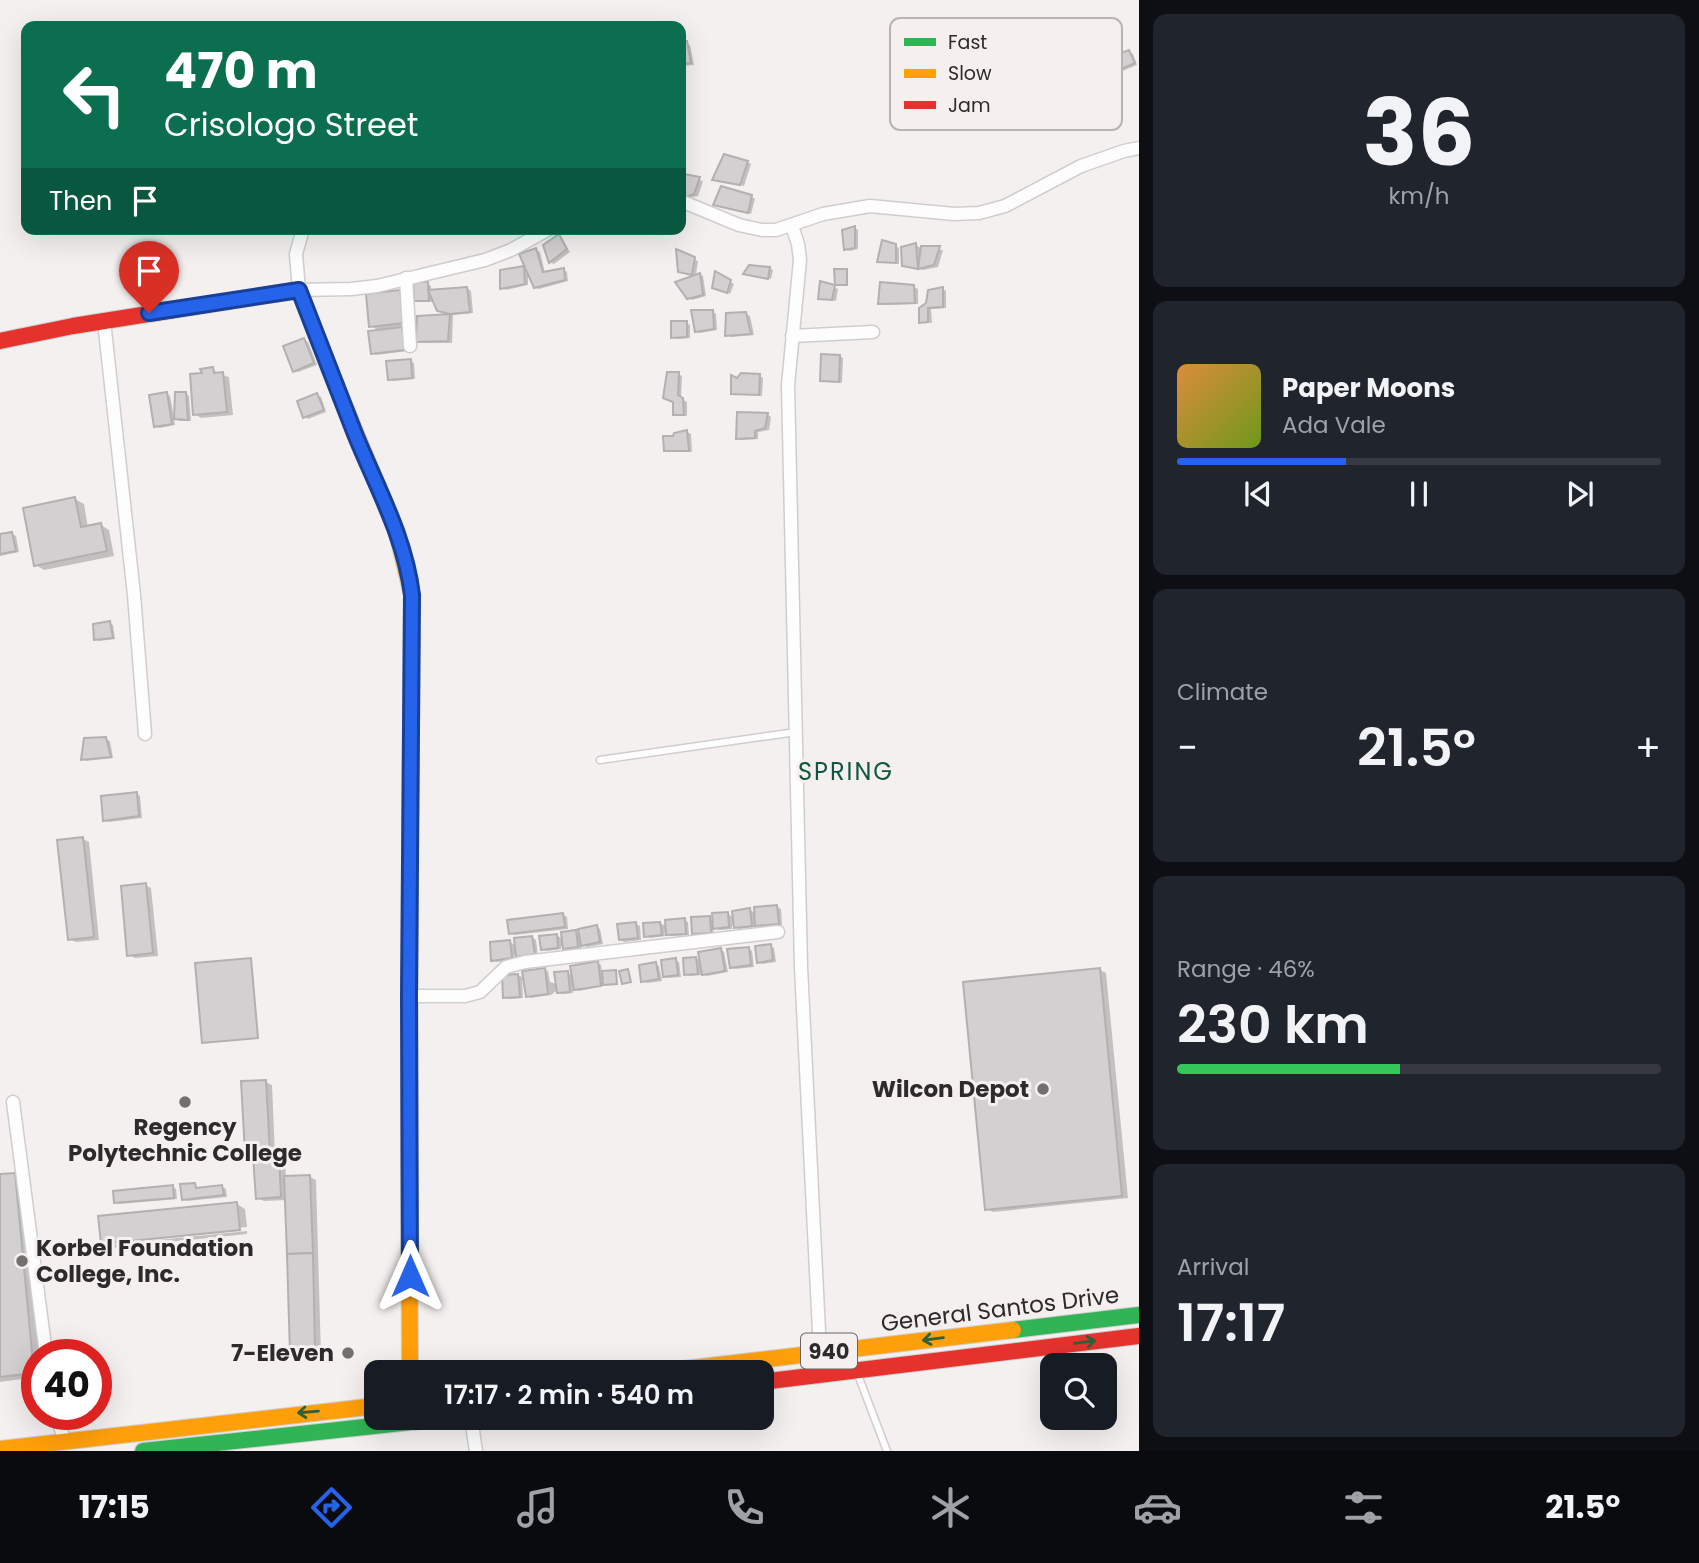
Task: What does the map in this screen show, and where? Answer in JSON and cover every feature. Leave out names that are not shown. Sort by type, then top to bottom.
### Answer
[{"type":"main road","points":[[0,341],[104,321],[299,290],[355,435],[396,527],[409,571],[412,595],[410,1360]]},
{"type":"main road","name":"General Santos Drive","points":[[755,1360],[1139,1315]]},
{"type":"main road","name":"General Santos Drive","points":[[774,1380],[1139,1336]]},
{"type":"main road","points":[[0,1449],[364,1407]]},
{"type":"main road","points":[[143,1451],[364,1428]]},
{"type":"street","points":[[686,203],[752,228],[776,230],[823,214],[870,206],[954,214],[979,213],[1005,206],[1080,166],[1139,148]]},
{"type":"street","points":[[792,226],[800,260],[788,385],[801,967],[820,1352]]},
{"type":"street","points":[[301,235],[296,254],[299,290],[351,289],[485,260],[538,235]]},
{"type":"street","points":[[406,278],[410,346]]},
{"type":"street","points":[[104,321],[134,595],[145,734]]},
{"type":"street","points":[[792,336],[873,332]]},
{"type":"street","points":[[409,996],[465,996],[480,992],[506,967],[525,962],[778,932]]},
{"type":"street","points":[[13,1102],[44,1339]]},
{"type":"street","points":[[61,1430],[65,1442]]},
{"type":"street","points":[[473,1430],[476,1451]]},
{"type":"lane","points":[[600,760],[796,732]]},
{"type":"lane","points":[[856,1370],[887,1451]]},
{"type":"building","points":[[686,41],[687,41],[691,63],[686,64]]},
{"type":"building","points":[[1129,50],[1135,63],[1122,69],[1122,53]]},
{"type":"building","points":[[724,154],[748,161],[740,185],[712,180]]},
{"type":"building","points":[[686,174],[700,177],[694,194],[686,197]]},
{"type":"building","points":[[721,186],[752,195],[748,213],[713,205]]},
{"type":"building","points":[[855,226],[855,248],[844,250],[842,230]]},
{"type":"building","points":[[560,235],[567,249],[549,263],[543,245]]},
{"type":"building","points":[[882,240],[896,244],[896,263],[877,262]]},
{"type":"building","points":[[916,243],[918,269],[902,266],[901,247]]},
{"type":"building","points":[[921,246],[940,246],[934,265],[918,269]]},
{"type":"building","points":[[536,248],[543,272],[564,268],[565,280],[534,288],[519,254]]},
{"type":"building","points":[[676,249],[695,257],[692,275],[678,272]]},
{"type":"building","points":[[749,265],[770,267],[768,279],[743,274]]},
{"type":"building","points":[[524,266],[525,284],[500,289],[500,270]]},
{"type":"building","points":[[834,269],[847,269],[847,285],[835,285]]},
{"type":"building","points":[[715,271],[731,280],[727,293],[712,288]]},
{"type":"building","points":[[700,273],[703,295],[687,299],[675,282]]},
{"type":"building","points":[[820,281],[835,285],[832,300],[818,299]]},
{"type":"building","points":[[413,282],[428,282],[429,301],[414,301]]},
{"type":"building","points":[[880,282],[914,285],[915,303],[878,304]]},
{"type":"building","points":[[467,287],[470,312],[450,314],[437,311],[428,290]]},
{"type":"building","points":[[943,287],[943,307],[928,308],[928,322],[919,323],[919,308],[926,303],[928,290]]},
{"type":"building","points":[[400,290],[404,323],[369,327],[366,294]]},
{"type":"building","points":[[691,310],[713,310],[714,329],[695,332]]},
{"type":"building","points":[[746,312],[751,334],[725,336],[726,313]]},
{"type":"building","points":[[450,314],[448,341],[416,342],[417,316]]},
{"type":"building","points":[[671,321],[687,321],[687,337],[671,338]]},
{"type":"building","points":[[402,327],[405,350],[371,354],[368,331]]},
{"type":"building","points":[[304,338],[314,363],[293,372],[283,346]]},
{"type":"building","points":[[821,354],[840,355],[839,382],[820,381]]},
{"type":"building","points":[[411,359],[412,378],[388,380],[386,361]]},
{"type":"building","points":[[213,367],[214,373],[223,372],[227,412],[193,415],[190,374],[202,373],[200,369]]},
{"type":"building","points":[[667,372],[679,372],[678,395],[683,398],[684,415],[673,415],[673,402],[663,398]]},
{"type":"building","points":[[741,373],[760,374],[759,395],[731,394],[731,375],[737,378]]},
{"type":"building","points":[[167,392],[172,424],[154,427],[149,395]]},
{"type":"building","points":[[175,392],[186,392],[188,420],[174,419]]},
{"type":"building","points":[[317,393],[324,410],[303,418],[297,401]]},
{"type":"building","points":[[737,412],[768,413],[765,428],[755,431],[755,438],[736,439]]},
{"type":"building","points":[[687,430],[689,451],[664,451],[663,436],[673,436],[674,433]]},
{"type":"building","points":[[75,497],[81,527],[101,523],[107,551],[34,566],[23,508]]},
{"type":"building","points":[[12,532],[16,551],[0,554],[0,534]]},
{"type":"building","points":[[110,621],[113,638],[94,640],[93,624]]},
{"type":"building","points":[[106,737],[111,757],[81,760],[84,738]]},
{"type":"building","points":[[137,792],[139,816],[103,821],[101,796]]},
{"type":"building","points":[[83,837],[94,937],[68,940],[57,840]]},
{"type":"building","points":[[146,883],[153,953],[127,956],[121,886]]},
{"type":"building","points":[[777,905],[779,924],[755,926],[754,907]]},
{"type":"building","points":[[750,908],[752,926],[734,928],[732,911]]},
{"type":"building","points":[[728,912],[729,927],[713,929],[712,913]]},
{"type":"building","points":[[563,913],[565,927],[509,934],[507,920]]},
{"type":"building","points":[[710,916],[711,933],[692,934],[691,917]]},
{"type":"building","points":[[685,918],[686,934],[666,935],[665,920]]},
{"type":"building","points":[[636,922],[638,938],[619,940],[617,924]]},
{"type":"building","points":[[660,922],[662,935],[644,937],[643,923]]},
{"type":"building","points":[[597,925],[600,942],[581,946],[578,929]]},
{"type":"building","points":[[576,930],[578,947],[563,949],[561,932]]},
{"type":"building","points":[[557,934],[558,948],[541,950],[539,936]]},
{"type":"building","points":[[532,936],[535,954],[516,957],[514,938]]},
{"type":"building","points":[[510,940],[512,958],[491,961],[490,942]]},
{"type":"building","points":[[771,944],[773,960],[757,963],[755,946]]},
{"type":"building","points":[[749,947],[751,965],[730,968],[727,949]]},
{"type":"building","points":[[721,948],[725,971],[702,975],[698,952]]},
{"type":"building","points":[[696,957],[698,974],[684,975],[683,958]]},
{"type":"building","points":[[251,958],[258,1038],[202,1043],[195,963]]},
{"type":"building","points":[[676,958],[678,975],[663,977],[661,960]]},
{"type":"building","points":[[598,961],[601,986],[574,990],[570,966]]},
{"type":"building","points":[[656,962],[659,979],[641,982],[639,965]]},
{"type":"building","points":[[545,968],[548,994],[526,997],[522,971]]},
{"type":"building","name":"Wilcon Depot","points":[[1100,968],[1122,1196],[985,1210],[963,982]]},
{"type":"building","points":[[628,969],[631,982],[622,984],[619,971]]},
{"type":"building","points":[[616,970],[617,984],[603,985],[602,971]]},
{"type":"building","points":[[568,971],[570,992],[557,993],[554,972]]},
{"type":"building","points":[[518,974],[520,997],[503,998],[502,975]]},
{"type":"building","points":[[266,1080],[270,1152],[245,1153],[241,1081]]},
{"type":"building","points":[[279,1154],[281,1197],[256,1199],[253,1156]]},
{"type":"building","points":[[15,1173],[31,1339],[21,1339],[21,1375],[0,1377],[0,1174]]},
{"type":"building","points":[[310,1175],[313,1253],[287,1254],[284,1176]]},
{"type":"building","points":[[195,1183],[196,1188],[222,1185],[224,1195],[182,1200],[180,1184]]},
{"type":"building","points":[[173,1185],[174,1198],[114,1203],[113,1191]]},
{"type":"building","points":[[237,1202],[240,1230],[101,1244],[98,1216]]},
{"type":"building","points":[[313,1253],[315,1353],[290,1354],[287,1254]]},
{"type":"traffic: fast","points":[[1013,1330],[1139,1315]]},
{"type":"traffic: fast","points":[[143,1451],[364,1427]]},
{"type":"traffic: slow","points":[[333,378],[397,533],[412,595],[410,850]]},
{"type":"traffic: slow","points":[[409,1166],[410,1360]]},
{"type":"traffic: slow","points":[[759,1360],[1013,1330]]},
{"type":"traffic: slow","points":[[0,1449],[364,1407]]},
{"type":"traffic: jam","points":[[0,341],[73,326],[299,290],[333,378]]},
{"type":"traffic: jam","points":[[409,1166],[410,850]]},
{"type":"traffic: jam","points":[[774,1380],[1139,1336]]},
{"type":"place","name":"Wilcon Depot","points":[[1043,1089]]},
{"type":"place","name":"Regency Polytechnic College","points":[[185,1102]]},
{"type":"place","name":"Korbel Foundation College, Inc.","points":[[22,1261]]},
{"type":"place","name":"7-Eleven","points":[[348,1353]]},
{"type":"district","name":"SPRING","points":[[846,771]]},
{"type":"route","points":[[149,313],[299,290],[355,435],[396,527],[409,571],[412,595],[410,1276]]}]
